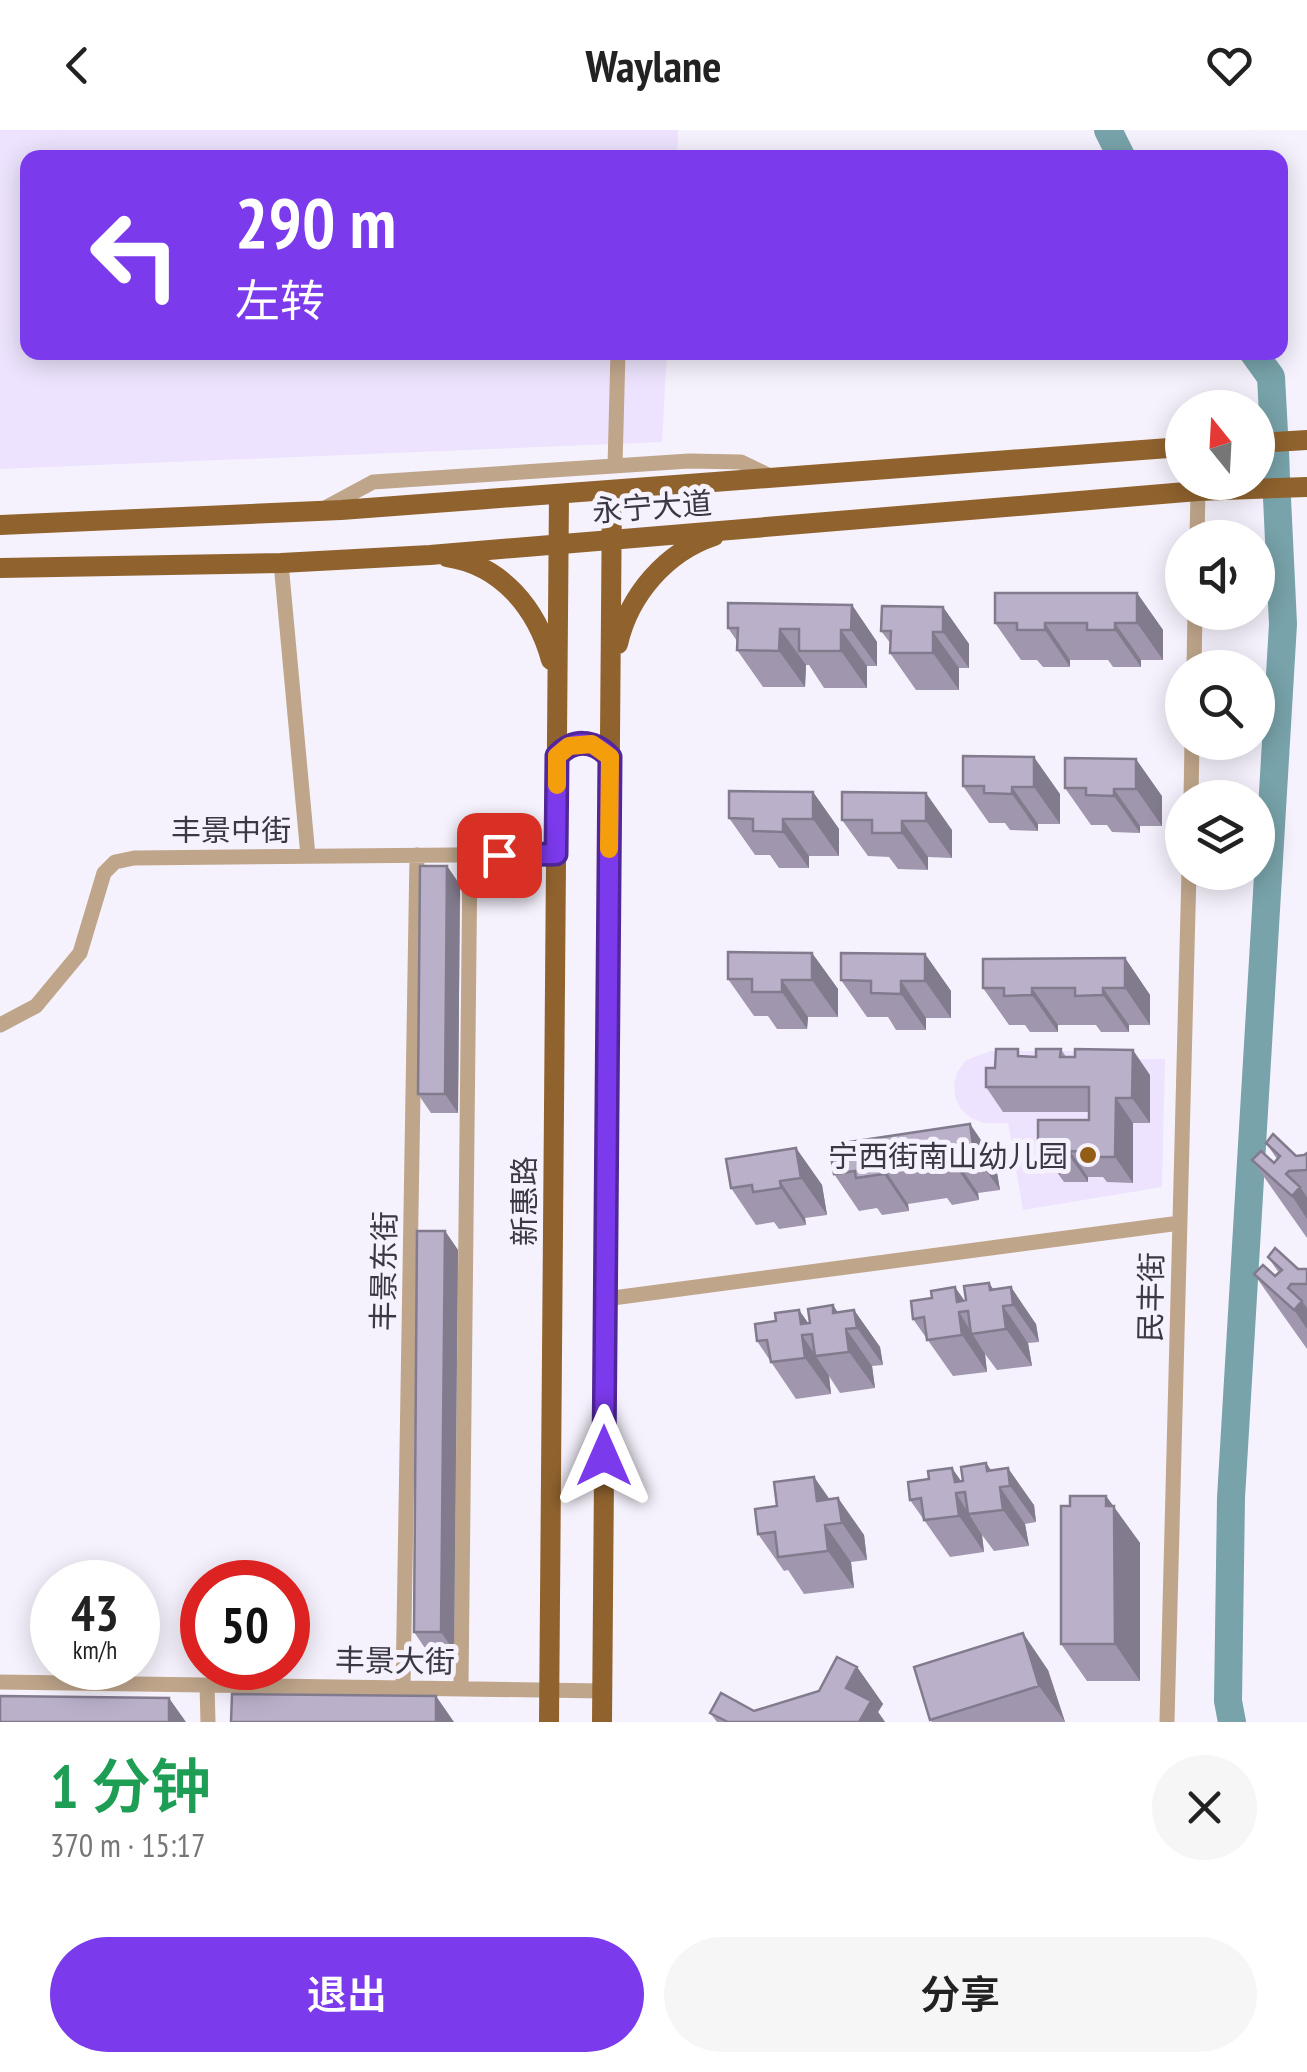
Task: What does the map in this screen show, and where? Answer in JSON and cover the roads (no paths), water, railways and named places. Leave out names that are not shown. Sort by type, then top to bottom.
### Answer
[{"type":"main road","points":[[1275,442],[1307,440]]},
{"type":"main road","name":"永宁大道","points":[[0,525],[320,511],[1165,448]]},
{"type":"main road","name":"永宁大道","points":[[1275,488],[1307,487]]},
{"type":"main road","points":[[602,1722],[612,490]]},
{"type":"main road","name":"新惠路","points":[[549,1722],[559,494]]},
{"type":"main road","name":"永宁大道","points":[[0,568],[281,564],[430,555],[1165,494]]},
{"type":"main road","points":[[610,680],[621,630],[634,601],[652,576],[676,555],[733,530]]},
{"type":"main road","points":[[430,555],[455,558],[479,567],[520,597],[546,640],[557,680]]},
{"type":"main road","points":[[557,756],[569,746],[584,743],[598,747],[610,757]]},
{"type":"street","points":[[615,466],[618,360]]},
{"type":"street","points":[[320,511],[373,482],[688,461],[741,462],[773,478]]},
{"type":"street","points":[[281,564],[308,856]]},
{"type":"street","name":"丰景中街","points":[[0,1025],[36,1006],[80,952],[104,873],[115,862],[134,858],[556,854]]},
{"type":"street","points":[[461,1688],[470,855]]},
{"type":"street","name":"丰景东街","points":[[404,1688],[417,856]]},
{"type":"street","name":"民丰街","points":[[1167,1722],[1189,890]]},
{"type":"street","points":[[605,1300],[1180,1224]]},
{"type":"street","name":"丰景大街","points":[[0,1682],[180,1685]]},
{"type":"street","name":"丰景大街","points":[[310,1687],[602,1691]]},
{"type":"street","points":[[207,1690],[208,1722]]},
{"type":"waterway","points":[[1108,130],[1118,150]]},
{"type":"waterway","points":[[1259,360],[1271,377],[1272,390]]},
{"type":"waterway","points":[[1275,451],[1276,478]]},
{"type":"waterway","points":[[1232,1722],[1228,1701],[1231,1498],[1283,624],[1277,498]]},
{"type":"place","name":"宁西街南山幼儿园","points":[[1088,1155]]}]
